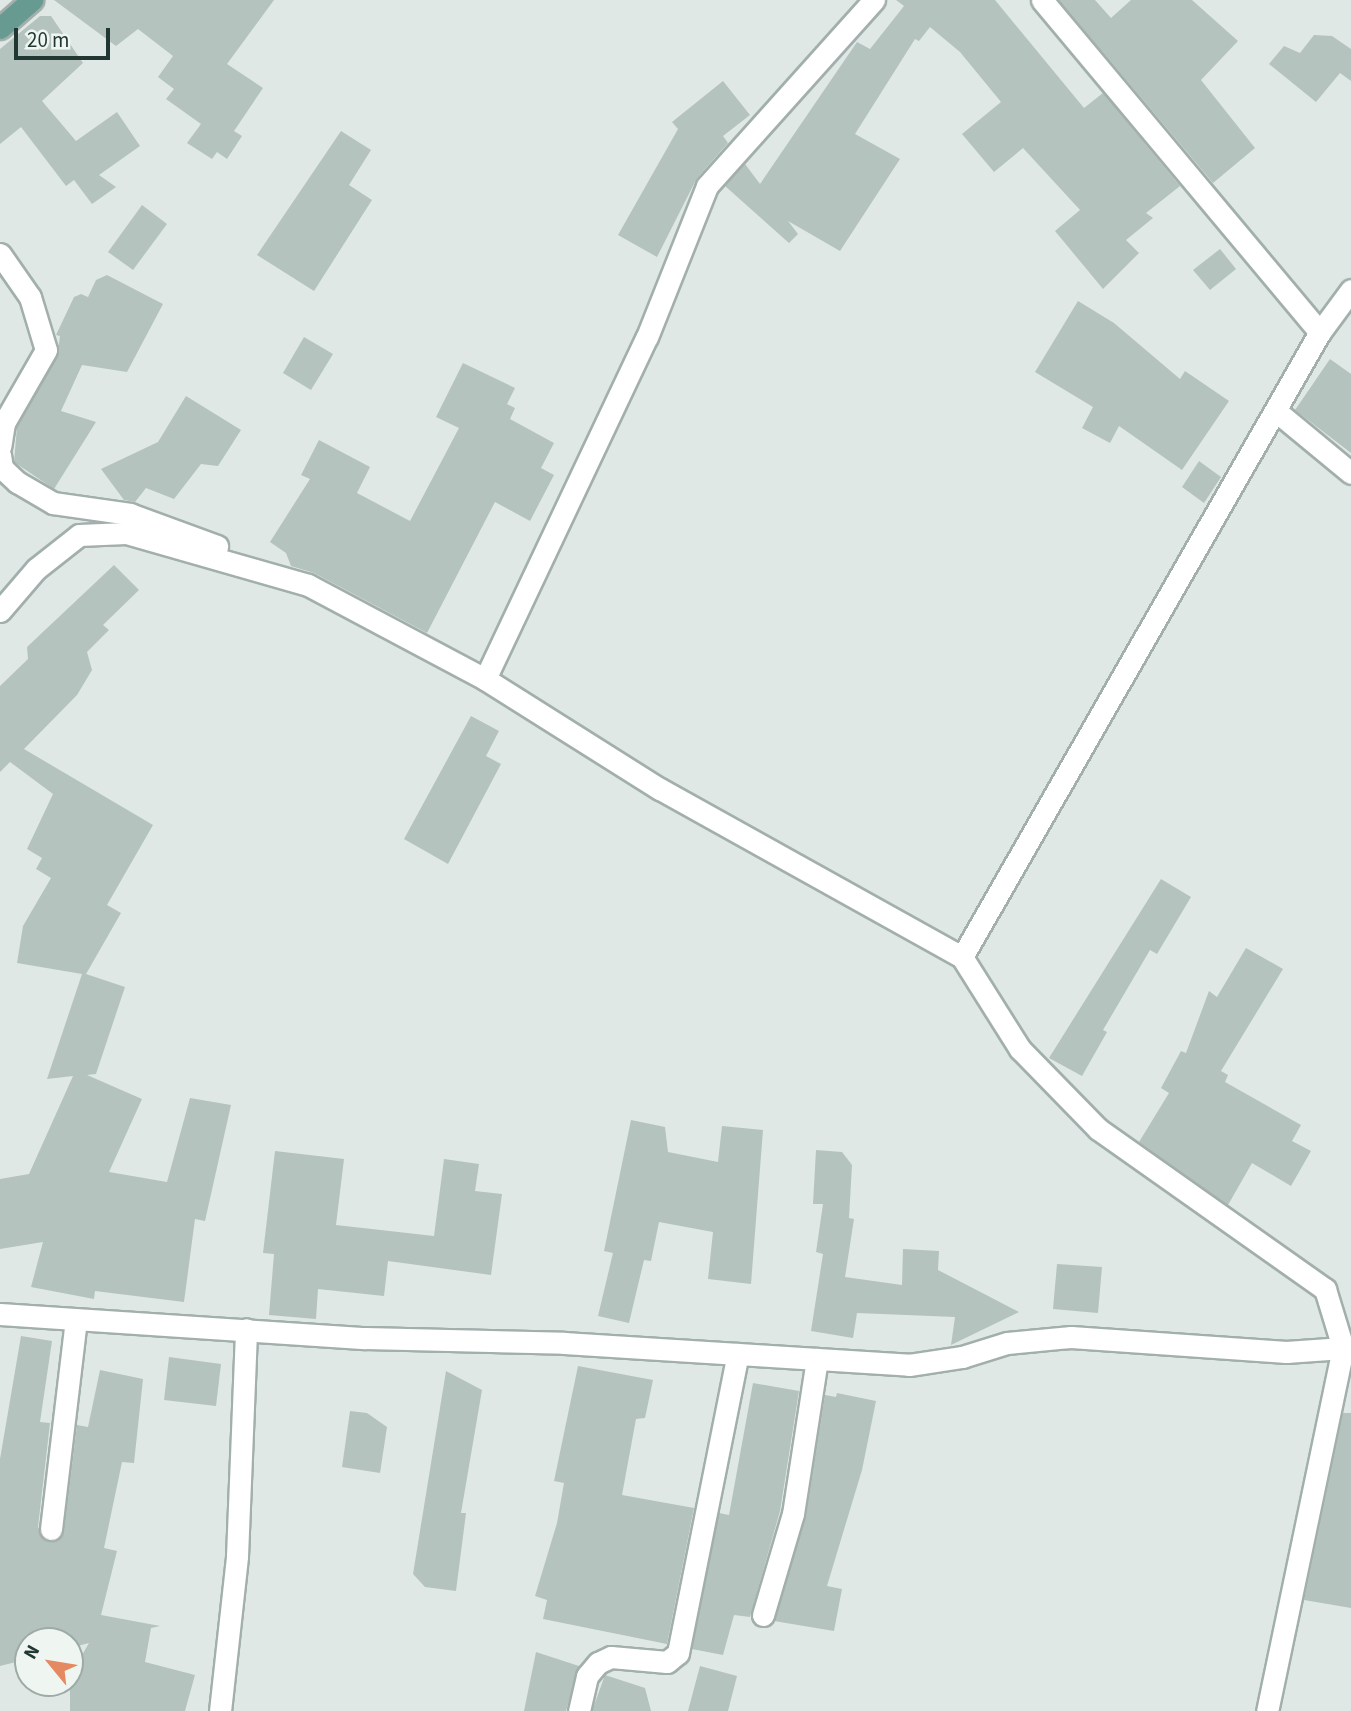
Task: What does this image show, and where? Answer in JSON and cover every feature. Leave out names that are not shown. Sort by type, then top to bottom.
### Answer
[{"type":"main road","points":[[0,28],[32,0]]},
{"type":"street","points":[[485,679],[647,337],[707,186],[874,0]]},
{"type":"street","points":[[1042,0],[1320,332]]},
{"type":"street","points":[[0,254],[30,298],[46,350],[4,423],[0,447]]},
{"type":"street","points":[[962,957],[1320,332],[1351,290]]},
{"type":"street","points":[[1276,411],[1351,472]]},
{"type":"street","points":[[0,455],[2,468],[17,482],[53,503],[130,514],[241,556],[265,572]]},
{"type":"street","points":[[0,611],[36,569],[79,535],[126,533],[308,585],[485,679],[660,789],[962,957],[1020,1049],[1098,1129],[1325,1289],[1347,1351],[1267,1711]]},
{"type":"street","points":[[0,1314],[909,1365],[962,1357],[1007,1343],[1072,1337],[1286,1352],[1347,1351]]},
{"type":"street","points":[[51,1529],[76,1319]]},
{"type":"street","points":[[220,1711],[237,1556],[246,1329]]},
{"type":"street","points":[[579,1711],[587,1676],[598,1663],[611,1657],[667,1662],[678,1653],[738,1354]]},
{"type":"street","points":[[763,1615],[793,1514],[817,1359]]},
{"type":"building","points":[[54,0],[274,0],[227,64],[263,88],[234,131],[242,136],[227,159],[217,152],[212,159],[187,143],[201,124],[166,99],[174,89],[158,77],[173,56],[138,29],[116,46]]},
{"type":"building","points":[[896,0],[995,0],[1084,108],[1103,93],[1180,186],[1146,213],[1153,218],[1126,240],[1139,253],[1103,289],[1055,231],[1080,210],[1023,148],[994,172],[962,134],[1001,102],[960,52],[930,27],[919,41],[915,39],[855,134],[900,159],[840,251],[788,221],[798,234],[789,243],[725,186],[745,164],[760,184],[857,42],[870,49],[904,6]]},
{"type":"building","points":[[1059,0],[1095,0],[1111,18],[1131,0],[1192,0],[1238,41],[1201,80],[1255,148],[1213,183]]},
{"type":"building","points":[[40,16],[51,16],[83,63],[42,101],[76,141],[117,112],[140,146],[99,175],[116,187],[92,204],[74,180],[66,186],[21,127],[0,144],[0,49]]},
{"type":"building","points":[[1314,35],[1332,36],[1351,49],[1351,81],[1340,73],[1316,102],[1269,64],[1284,46],[1300,53]]},
{"type":"building","points":[[723,81],[750,115],[723,136],[728,143],[697,178],[657,257],[618,235],[678,129],[672,122]]},
{"type":"building","points":[[341,131],[371,150],[349,185],[372,200],[314,291],[257,255]]},
{"type":"building","points":[[142,205],[167,224],[133,270],[108,252]]},
{"type":"building","points":[[1220,249],[1236,269],[1210,290],[1193,270]]},
{"type":"building","points":[[107,275],[163,304],[127,372],[82,365],[61,411],[96,422],[54,489],[14,462],[17,427],[57,357],[60,336],[56,335],[74,297],[81,294],[88,297],[96,280]]},
{"type":"building","points":[[1078,301],[1114,323],[1180,379],[1185,371],[1229,401],[1182,470],[1119,426],[1110,443],[1082,428],[1093,407],[1035,372]]},
{"type":"building","points":[[304,337],[333,354],[311,390],[283,373]]},
{"type":"building","points":[[1330,359],[1351,374],[1351,453],[1295,410]]},
{"type":"building","points":[[463,363],[515,388],[507,404],[515,408],[510,419],[554,443],[541,468],[554,475],[530,521],[495,502],[427,633],[314,573],[291,566],[286,553],[270,542],[310,479],[301,475],[319,440],[370,467],[357,493],[410,521],[459,428],[436,417]]},
{"type":"building","points":[[186,396],[241,430],[218,466],[201,464],[174,499],[146,488],[135,502],[124,500],[101,469],[158,442]]},
{"type":"building","points":[[1199,461],[1221,477],[1204,503],[1182,487]]},
{"type":"building","points":[[114,565],[139,590],[103,625],[109,630],[87,652],[92,670],[77,695],[24,749],[153,825],[107,905],[121,913],[86,974],[125,987],[96,1074],[87,1075],[142,1099],[109,1172],[167,1182],[190,1098],[231,1105],[205,1221],[195,1219],[184,1302],[95,1291],[94,1299],[31,1287],[43,1242],[0,1249],[0,1179],[29,1174],[73,1076],[47,1079],[82,974],[17,963],[23,926],[51,878],[36,869],[42,858],[27,849],[53,794],[10,762],[0,772],[0,686],[28,659],[27,647]]},
{"type":"building","points":[[471,716],[499,731],[486,756],[501,764],[448,864],[404,839]]},
{"type":"building","points":[[1161,879],[1191,897],[1157,954],[1150,950],[1103,1030],[1107,1032],[1082,1076],[1049,1058]]},
{"type":"building","points":[[1246,948],[1283,969],[1221,1071],[1228,1075],[1225,1082],[1301,1125],[1292,1141],[1311,1151],[1291,1186],[1252,1163],[1228,1205],[1139,1142],[1169,1093],[1161,1088],[1181,1051],[1186,1053],[1209,991],[1217,997]]},
{"type":"building","points":[[631,1120],[665,1127],[668,1152],[718,1162],[722,1126],[763,1130],[751,1284],[708,1279],[713,1232],[659,1222],[651,1261],[644,1260],[629,1323],[598,1316],[613,1253],[604,1251]]},
{"type":"building","points":[[816,1150],[842,1152],[852,1165],[849,1218],[854,1219],[845,1277],[902,1285],[903,1249],[939,1251],[938,1270],[1019,1312],[951,1345],[955,1317],[857,1313],[853,1338],[811,1331],[823,1254],[816,1252],[823,1204],[813,1204]]},
{"type":"building","points":[[275,1151],[344,1159],[336,1225],[434,1236],[444,1159],[479,1164],[475,1191],[502,1194],[491,1275],[388,1261],[384,1296],[318,1289],[316,1319],[269,1315],[274,1254],[263,1253]]},
{"type":"building","points":[[1057,1264],[1102,1267],[1098,1313],[1053,1309]]},
{"type":"building","points":[[21,1336],[52,1341],[40,1422],[50,1423],[38,1527],[49,1542],[57,1541],[64,1531],[77,1425],[88,1427],[100,1370],[143,1379],[134,1463],[122,1462],[104,1548],[117,1551],[101,1615],[160,1626],[151,1628],[145,1662],[195,1675],[185,1711],[70,1711],[70,1697],[84,1697],[84,1652],[89,1643],[84,1644],[84,1627],[14,1627],[14,1662],[0,1666],[0,1459]]},
{"type":"building","points":[[169,1357],[221,1364],[216,1406],[164,1400]]},
{"type":"building","points":[[578,1366],[653,1380],[645,1418],[636,1419],[622,1495],[694,1508],[667,1644],[543,1619],[547,1600],[535,1596],[557,1523],[564,1483],[554,1481]]},
{"type":"building","points":[[446,1371],[482,1390],[461,1513],[466,1513],[456,1591],[425,1587],[413,1574]]},
{"type":"building","points":[[753,1383],[799,1391],[780,1511],[750,1617],[734,1615],[723,1655],[692,1649],[719,1513],[729,1515]]},
{"type":"building","points":[[837,1393],[876,1401],[862,1470],[827,1586],[842,1589],[834,1631],[774,1621],[806,1516],[825,1395],[836,1397]]},
{"type":"building","points":[[350,1411],[367,1413],[387,1427],[380,1473],[342,1467]]},
{"type":"building","points":[[1343,1413],[1351,1413],[1351,1608],[1304,1600]]},
{"type":"building","points":[[536,1652],[579,1666],[566,1711],[524,1711]]},
{"type":"building","points":[[700,1666],[737,1676],[728,1711],[688,1711]]},
{"type":"building","points":[[605,1675],[645,1688],[651,1711],[592,1711]]}]
